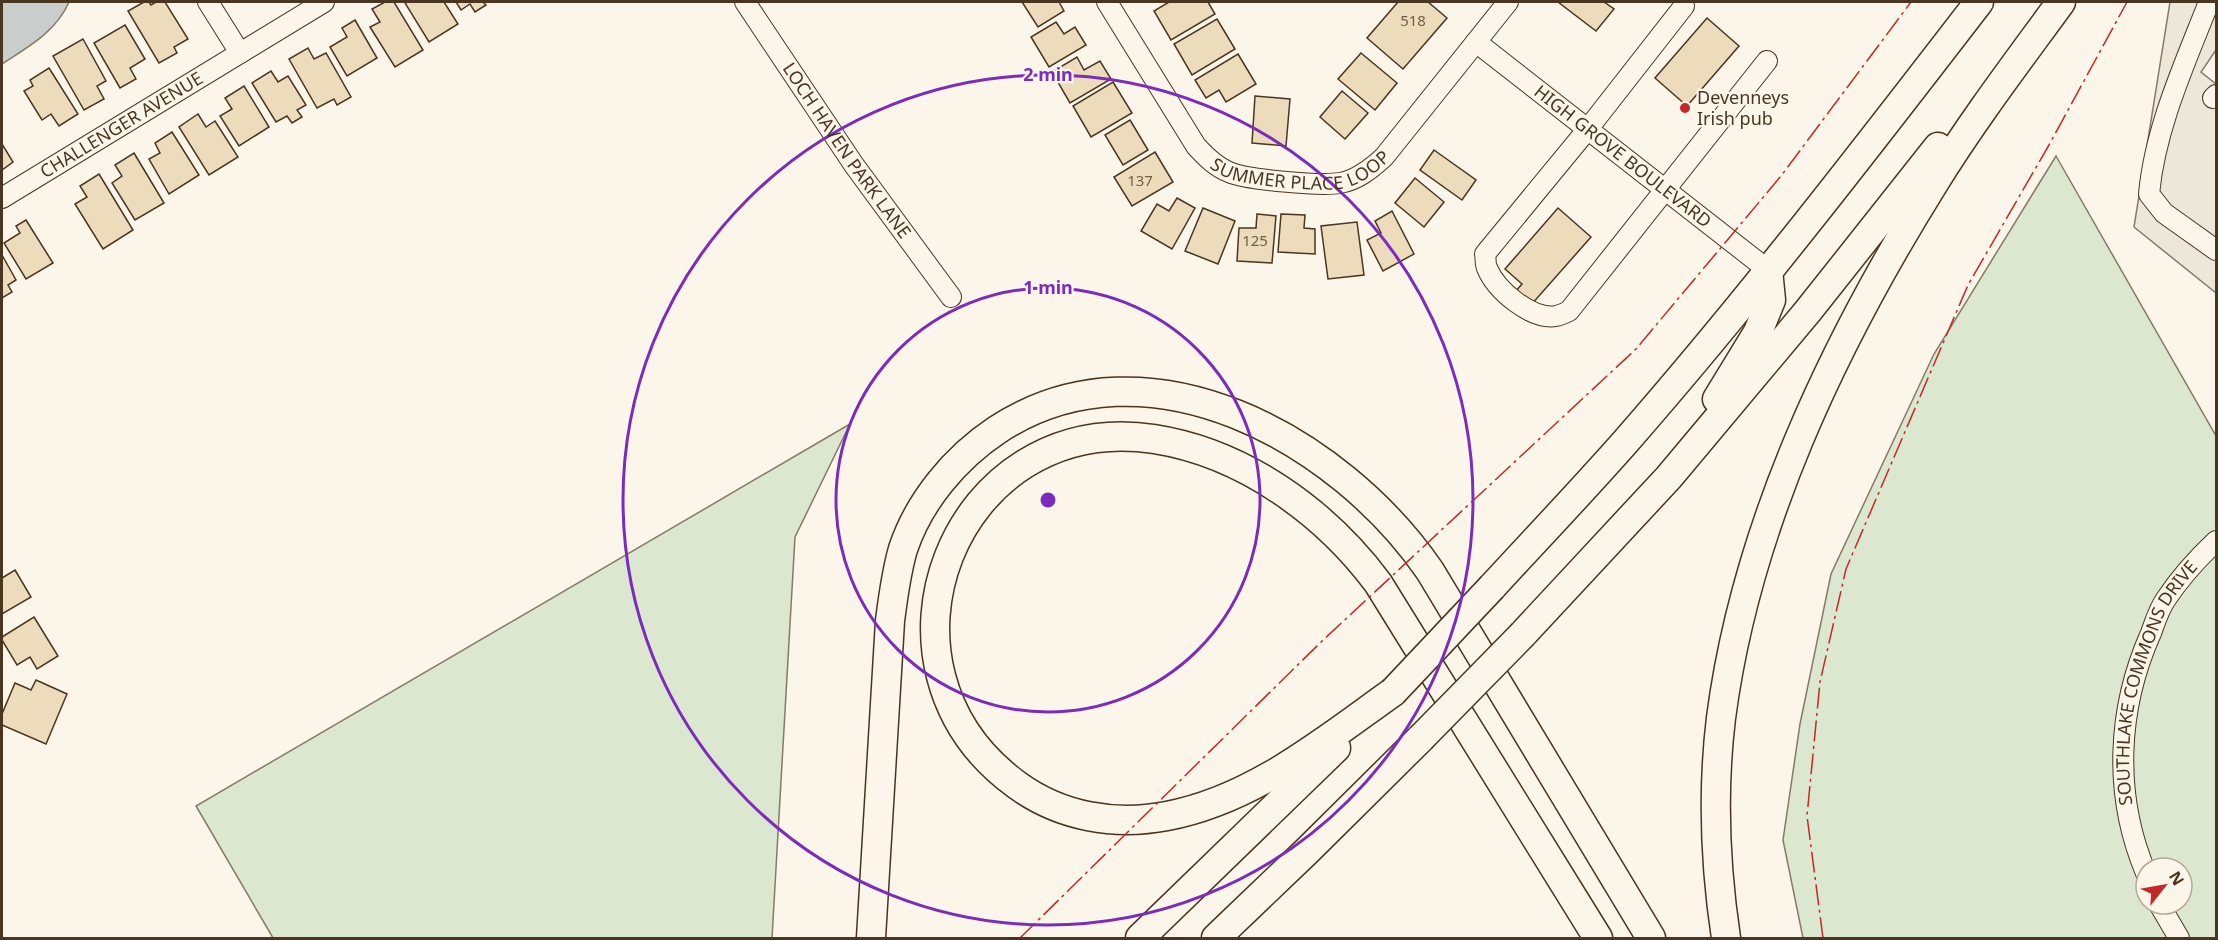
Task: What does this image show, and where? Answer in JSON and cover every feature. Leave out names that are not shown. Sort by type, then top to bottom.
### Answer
[{"type":"highway","points":[[1140,939],[1393,692],[1627,439],[1768,270],[1979,2]]},
{"type":"highway","points":[[1216,939],[1421,738],[1669,477],[1808,311],[2055,2]]},
{"type":"highway","points":[[1726,939],[1716,844],[1716,781],[1721,720],[1738,623],[1751,575],[1774,507],[1828,379],[1889,260],[1966,133],[2061,2]]},
{"type":"highway","points":[[1669,477],[1758,332],[1771,300],[1768,270]]},
{"type":"highway","points":[[871,939],[890,621],[903,549],[915,520],[945,476],[984,439],[1005,425],[1039,408],[1065,399],[1094,393],[1125,391],[1193,400],[1228,411],[1263,426],[1327,464],[1382,513],[1407,540],[1430,572],[1651,939]]},
{"type":"highway","points":[[1393,692],[1289,765],[1233,796],[1169,816],[1140,820],[1109,820],[1082,815],[1051,805],[1026,792],[1003,775],[981,754],[963,731],[949,703],[939,672],[934,641],[934,613],[938,587],[955,541],[979,505],[995,488],[1020,469],[1047,453],[1068,445],[1112,436],[1166,441],[1198,449],[1249,472],[1295,500],[1327,525],[1378,583],[1598,939]]},
{"type":"street","points":[[208,2],[240,53]]},
{"type":"street","name":"CHALLENGER AVENUE","points":[[2,198],[324,2]]},
{"type":"street","name":"LOCH HAVEN PARK LANE","points":[[745,2],[886,210],[951,297]]},
{"type":"street","name":"SUMMER PLACE LOOP","points":[[1107,2],[1197,147],[1216,165],[1240,177],[1326,184],[1342,183],[1371,169],[1508,2]]},
{"type":"street","points":[[2209,2],[2173,97],[2151,167],[2149,194],[2164,213],[2217,250]]},
{"type":"street","points":[[1684,6],[1587,130],[1485,254],[1486,267],[1493,278],[1519,305],[1534,314],[1549,316],[1558,316],[1569,311],[1767,61]]},
{"type":"street","name":"HIGH GROVE BOULEVARD","points":[[1476,42],[1768,270]]},
{"type":"street","name":"SOUTHLAKE COMMONS DRIVE","points":[[2139,856],[2123,783],[2124,724],[2137,663],[2165,601],[2198,559],[2217,541]]},
{"type":"street","points":[[2166,916],[2179,939]]},
{"type":"green space","points":[[2056,156],[2216,436],[2216,938],[1803,938],[1783,840],[1800,724],[1831,574],[1934,354]]},
{"type":"green space","points":[[850,424],[795,537],[772,938],[273,938],[196,806]]},
{"type":"shaded area","points":[[2,2],[69,2],[57,22],[49,30],[2,64]]},
{"type":"shaded area","points":[[2170,2],[2216,2],[2216,50],[2201,72],[2216,84],[2216,293],[2134,227]]},
{"type":"building","points":[[144,2],[149,2],[151,5],[156,2],[165,2],[188,39],[174,47],[177,53],[159,63],[128,11]]},
{"type":"building","points":[[385,2],[394,2],[423,50],[395,67],[370,27],[380,22],[372,9]]},
{"type":"building","points":[[444,2],[458,24],[429,42],[405,3]]},
{"type":"building","points":[[456,2],[483,2],[486,5],[475,12],[470,4],[461,10]]},
{"type":"building","points":[[1022,2],[1059,2],[1064,11],[1038,27]]},
{"type":"building","points":[[1169,2],[1208,2],[1215,14],[1171,40],[1154,11]]},
{"type":"building","points":[[1398,2],[1428,2],[1447,18],[1403,69],[1367,38]]},
{"type":"building","points":[[1558,2],[1604,2],[1614,9],[1596,31]]},
{"type":"building","points":[[1707,18],[1739,46],[1687,106],[1655,78]]},
{"type":"building","points":[[1217,19],[1235,49],[1192,75],[1174,44]]},
{"type":"building","points":[[355,20],[377,58],[347,76],[330,47],[347,37],[342,28]]},
{"type":"building","points":[[1056,22],[1064,34],[1075,27],[1086,45],[1049,67],[1031,37]]},
{"type":"building","points":[[125,25],[145,59],[130,68],[136,79],[120,88],[94,43]]},
{"type":"building","points":[[83,39],[106,81],[97,86],[104,99],[84,110],[53,56]]},
{"type":"building","points":[[308,48],[314,59],[326,53],[351,97],[337,105],[334,99],[317,108],[289,59]]},
{"type":"building","points":[[1361,53],[1397,83],[1375,110],[1338,79]]},
{"type":"building","points":[[1238,54],[1256,84],[1226,102],[1219,90],[1206,98],[1195,80]]},
{"type":"building","points":[[1077,57],[1084,70],[1100,61],[1111,79],[1070,103],[1052,72]]},
{"type":"building","points":[[49,68],[78,114],[59,126],[51,114],[42,120],[24,91],[33,86],[30,80]]},
{"type":"building","points":[[271,71],[278,82],[288,76],[306,105],[297,110],[302,117],[292,123],[287,116],[276,122],[252,83]]},
{"type":"building","points":[[1113,82],[1132,113],[1091,137],[1073,106]]},
{"type":"building","points":[[244,86],[269,127],[239,146],[220,116],[232,109],[225,98]]},
{"type":"building","points":[[1342,91],[1368,113],[1345,139],[1320,117]]},
{"type":"building","points":[[1255,96],[1290,99],[1286,146],[1252,143]]},
{"type":"building","points":[[198,114],[206,127],[215,121],[238,157],[209,175],[179,127]]},
{"type":"building","points":[[1130,120],[1148,150],[1123,165],[1105,135]]},
{"type":"building","points":[[172,132],[199,175],[169,194],[149,159],[160,153],[155,143]]},
{"type":"building","points":[[2,144],[13,162],[2,170]]},
{"type":"building","points":[[1434,150],[1476,180],[1462,200],[1420,170]]},
{"type":"building","points":[[1155,152],[1173,182],[1132,206],[1114,177]]},
{"type":"building","points":[[134,153],[164,203],[135,220],[112,183],[122,176],[115,165]]},
{"type":"building","points":[[99,174],[133,230],[103,249],[75,204],[87,197],[80,186]]},
{"type":"building","points":[[1415,178],[1444,202],[1424,227],[1395,203]]},
{"type":"building","points":[[1177,198],[1195,208],[1172,249],[1141,231],[1157,204],[1169,211]]},
{"type":"building","points":[[1203,208],[1235,221],[1218,264],[1185,251]]},
{"type":"building","points":[[1558,208],[1591,237],[1531,305],[1516,291],[1522,284],[1505,269]]},
{"type":"building","points":[[1392,211],[1414,254],[1383,271],[1367,240],[1381,233],[1375,221]]},
{"type":"building","points":[[1257,214],[1276,216],[1272,263],[1237,261],[1239,228],[1256,228]]},
{"type":"building","points":[[1281,214],[1305,215],[1304,228],[1315,229],[1315,254],[1278,252]]},
{"type":"building","points":[[26,220],[53,263],[26,279],[4,243],[20,233],[16,226]]},
{"type":"building","points":[[1357,222],[1364,275],[1328,279],[1321,226]]},
{"type":"building","points":[[2,255],[16,280],[8,285],[12,292],[2,298]]},
{"type":"building","points":[[15,570],[31,597],[2,614],[2,578]]},
{"type":"building","points":[[34,617],[58,656],[37,669],[30,657],[17,665],[2,640],[2,637]]},
{"type":"building","points":[[36,680],[67,694],[46,744],[2,725],[2,714],[15,683],[31,690]]},
{"type":"power","points":[[1020,938],[1321,642],[1636,349],[1781,176],[1911,2]]},
{"type":"power","points":[[1823,938],[1807,816],[1820,682],[1846,569],[1968,285],[2049,145],[2127,2]]},
{"type":"place","name":"Devenneys Irish pub","points":[[1685,108]]}]
